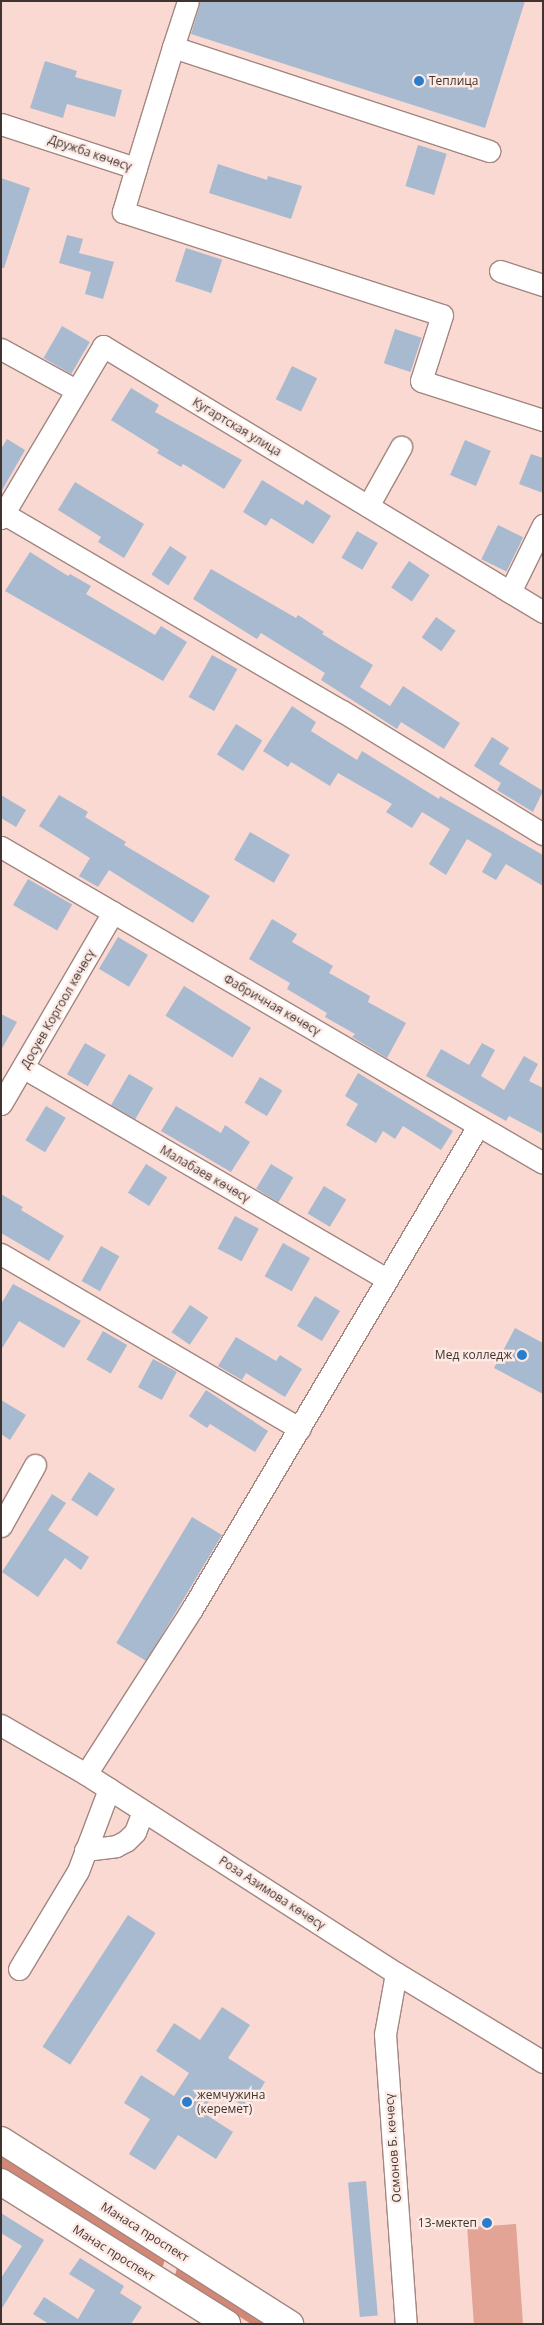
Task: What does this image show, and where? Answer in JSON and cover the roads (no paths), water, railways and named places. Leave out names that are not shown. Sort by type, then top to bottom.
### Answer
[{"type":"main road","name":"Манаса проспект","points":[[1,2140],[290,2324]]},
{"type":"main road","name":"Манас проспект","points":[[1,2182],[158,2281],[214,2320]]},
{"type":"main road","points":[[158,2281],[177,2252]]},
{"type":"street","points":[[136,168],[188,1]]},
{"type":"street","points":[[173,46],[489,151]]},
{"type":"street","name":"Дружба көчөсү","points":[[1,124],[136,168],[123,212],[442,315],[420,381],[543,420]]},
{"type":"street","points":[[500,271],[543,285]]},
{"type":"street","name":"Кугартская улица","points":[[2,515],[103,346],[543,612]]},
{"type":"street","points":[[1,349],[76,390]]},
{"type":"street","points":[[368,506],[401,447]]},
{"type":"street","points":[[2,515],[333,706],[543,834]]},
{"type":"street","points":[[510,592],[543,525]]},
{"type":"street","name":"Фабричная көчөсү","points":[[1,847],[543,1163]]},
{"type":"street","name":"Досуев Коргоол көчөсү","points":[[1,1104],[14,1073],[113,912]]},
{"type":"street","name":"Малабаев көчөсү","points":[[14,1073],[386,1279]]},
{"type":"street","points":[[86,1774],[192,1609],[478,1126]]},
{"type":"street","points":[[1,1254],[300,1429]]},
{"type":"street","points":[[1,1526],[35,1465]]},
{"type":"street","name":"Роза Азимова көчөсү","points":[[1,1725],[86,1774],[396,1973],[543,2062]]},
{"type":"street","points":[[19,1969],[78,1871],[109,1789]]},
{"type":"street","points":[[85,1850],[126,1841],[135,1832],[143,1811]]},
{"type":"street","name":"Осмонов Б. көчөсү","points":[[396,1973],[385,2034],[406,2324]]},
{"type":"place","name":"Теплица","points":[[419,81]]},
{"type":"place","name":"Мед колледж","points":[[522,1355]]},
{"type":"place","name":"жемчужина (керемет)","points":[[187,2102]]},
{"type":"place","name":"13-мектеп","points":[[487,2223]]}]
